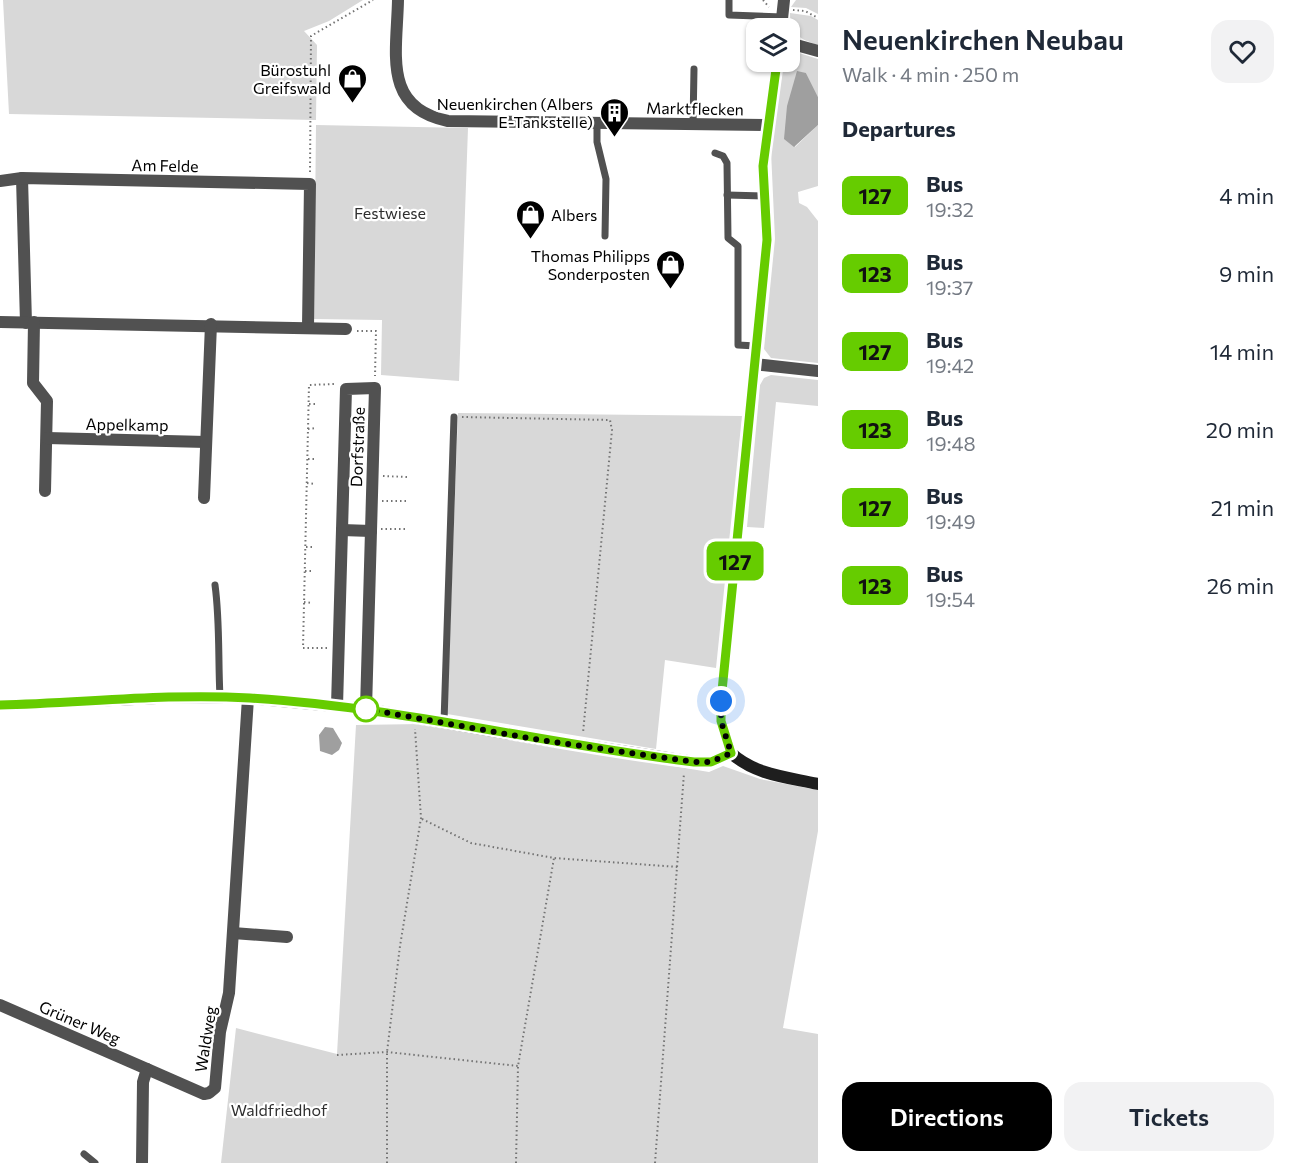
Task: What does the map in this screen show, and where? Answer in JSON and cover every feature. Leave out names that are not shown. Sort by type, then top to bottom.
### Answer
[{"type":"street","name":"Marktflecken","points":[[398,0],[397,78],[408,102],[423,114],[448,121],[767,125]]},
{"type":"street","points":[[782,18],[784,0]]},
{"type":"street","points":[[800,46],[818,51]]},
{"type":"street","name":"Marktflecken","points":[[731,753],[721,721],[721,701],[767,240],[764,196],[767,125],[775,72]]},
{"type":"street","name":"Am Felde","points":[[0,181],[22,178],[310,184]]},
{"type":"street","points":[[22,178],[33,383],[46,401],[45,490]]},
{"type":"street","points":[[308,327],[310,184]]},
{"type":"street","points":[[0,322],[346,328]]},
{"type":"street","points":[[204,498],[211,324]]},
{"type":"street","points":[[754,364],[818,371]]},
{"type":"street","name":"Dorfstraße","points":[[338,706],[346,388],[375,388],[366,709]]},
{"type":"street","name":"Appelkamp","points":[[47,438],[206,442]]},
{"type":"street","points":[[342,530],[371,530]]},
{"type":"street","points":[[0,705],[220,697],[338,706],[684,761],[711,762],[731,753],[740,761],[759,771],[818,784]]},
{"type":"street","name":"Waldweg","points":[[147,1069],[204,1094],[210,1093],[215,1088],[220,1032],[229,993],[248,698]]},
{"type":"street","points":[[233,933],[287,937]]},
{"type":"street","name":"Grüner Weg","points":[[0,1005],[147,1069]]},
{"type":"street","points":[[142,1163],[143,1082],[147,1069]]},
{"type":"lane","points":[[729,0],[729,15],[749,18]]},
{"type":"lane","points":[[693,124],[694,69]]},
{"type":"lane","points":[[597,123],[597,142],[606,179],[605,236]]},
{"type":"lane","points":[[715,153],[723,156],[727,163],[728,238],[738,246],[738,345],[756,346]]},
{"type":"lane","points":[[728,195],[764,196]]},
{"type":"lane","points":[[444,722],[454,417]]},
{"type":"lane","points":[[214,585],[218,610],[220,697]]},
{"type":"lane","points":[[84,1154],[95,1163]]},
{"type":"path","points":[[310,184],[310,36],[373,0]]},
{"type":"path","points":[[346,328],[376,331],[375,388]]},
{"type":"path","points":[[339,649],[303,648],[309,386],[345,384],[346,388]]},
{"type":"path","points":[[309,404],[317,404]]},
{"type":"path","points":[[454,417],[610,420],[612,430],[583,739]]},
{"type":"path","points":[[308,429],[316,428]]},
{"type":"path","points":[[308,459],[316,459]]},
{"type":"path","points":[[373,476],[407,477]]},
{"type":"path","points":[[307,483],[315,484]]},
{"type":"path","points":[[372,500],[406,501]]},
{"type":"path","points":[[371,530],[405,529]]},
{"type":"path","points":[[306,547],[314,547]]},
{"type":"path","points":[[305,571],[313,571]]},
{"type":"path","points":[[304,602],[312,603]]},
{"type":"path","points":[[304,627],[311,627]]},
{"type":"path","points":[[387,1163],[387,1053],[400,946],[421,818],[414,717]]},
{"type":"path","points":[[655,1163],[684,761]]},
{"type":"path","points":[[421,818],[471,843],[554,858],[678,867]]},
{"type":"path","points":[[516,1163],[518,1066],[554,858]]},
{"type":"path","points":[[337,1055],[387,1053],[518,1066]]},
{"type":"green space","points":[[3,0],[363,0],[329,21],[304,31],[317,45],[316,120],[9,114]]},
{"type":"green space","points":[[796,0],[818,0],[818,14],[806,8],[791,7]]},
{"type":"green space","points":[[790,13],[811,16],[818,20],[818,45],[800,37],[800,18],[790,18]]},
{"type":"green space","points":[[800,53],[818,59],[818,97],[806,73],[795,147],[818,125],[818,186],[798,192],[799,203],[807,207],[818,221],[818,363],[771,358],[764,349],[775,239],[771,151],[782,72],[800,72]]},
{"type":"green space","name":"Festwiese","points":[[316,125],[468,128],[459,381],[381,375],[382,320],[314,319]]},
{"type":"green space","points":[[771,375],[818,380],[818,406],[776,402],[764,528],[747,527],[760,385],[764,378]]},
{"type":"green space","points":[[458,413],[742,416],[716,668],[665,660],[656,749],[447,714]]},
{"type":"green space","name":"Waldfriedhof","points":[[421,724],[709,772],[723,766],[760,779],[818,790],[818,831],[783,1028],[818,1034],[818,1163],[221,1163],[236,1028],[337,1054],[356,725]]},
{"type":"shaded area","points":[[797,72],[806,73],[818,97],[818,125],[794,147],[784,139],[787,106]]},
{"type":"shaded area","points":[[325,727],[333,728],[342,743],[339,750],[332,755],[320,751],[319,735]]},
{"type":"bus line","name":"127","points":[[0,705],[178,697],[248,698],[366,709],[540,740],[694,762],[711,762],[731,753],[721,721],[721,701],[767,240],[763,166],[775,72]]},
{"type":"place","name":"Bürostuhl Greifswald","points":[[352,104]]},
{"type":"place","name":"Neuenkirchen (Albers E-Tankstelle)","points":[[614,138]]},
{"type":"place","name":"Albers","points":[[530,240]]},
{"type":"place","name":"Thomas Philipps Sonderposten","points":[[671,290]]},
{"type":"route","points":[[366,709],[540,740],[694,762],[711,762],[731,753],[721,721],[721,701]]}]
